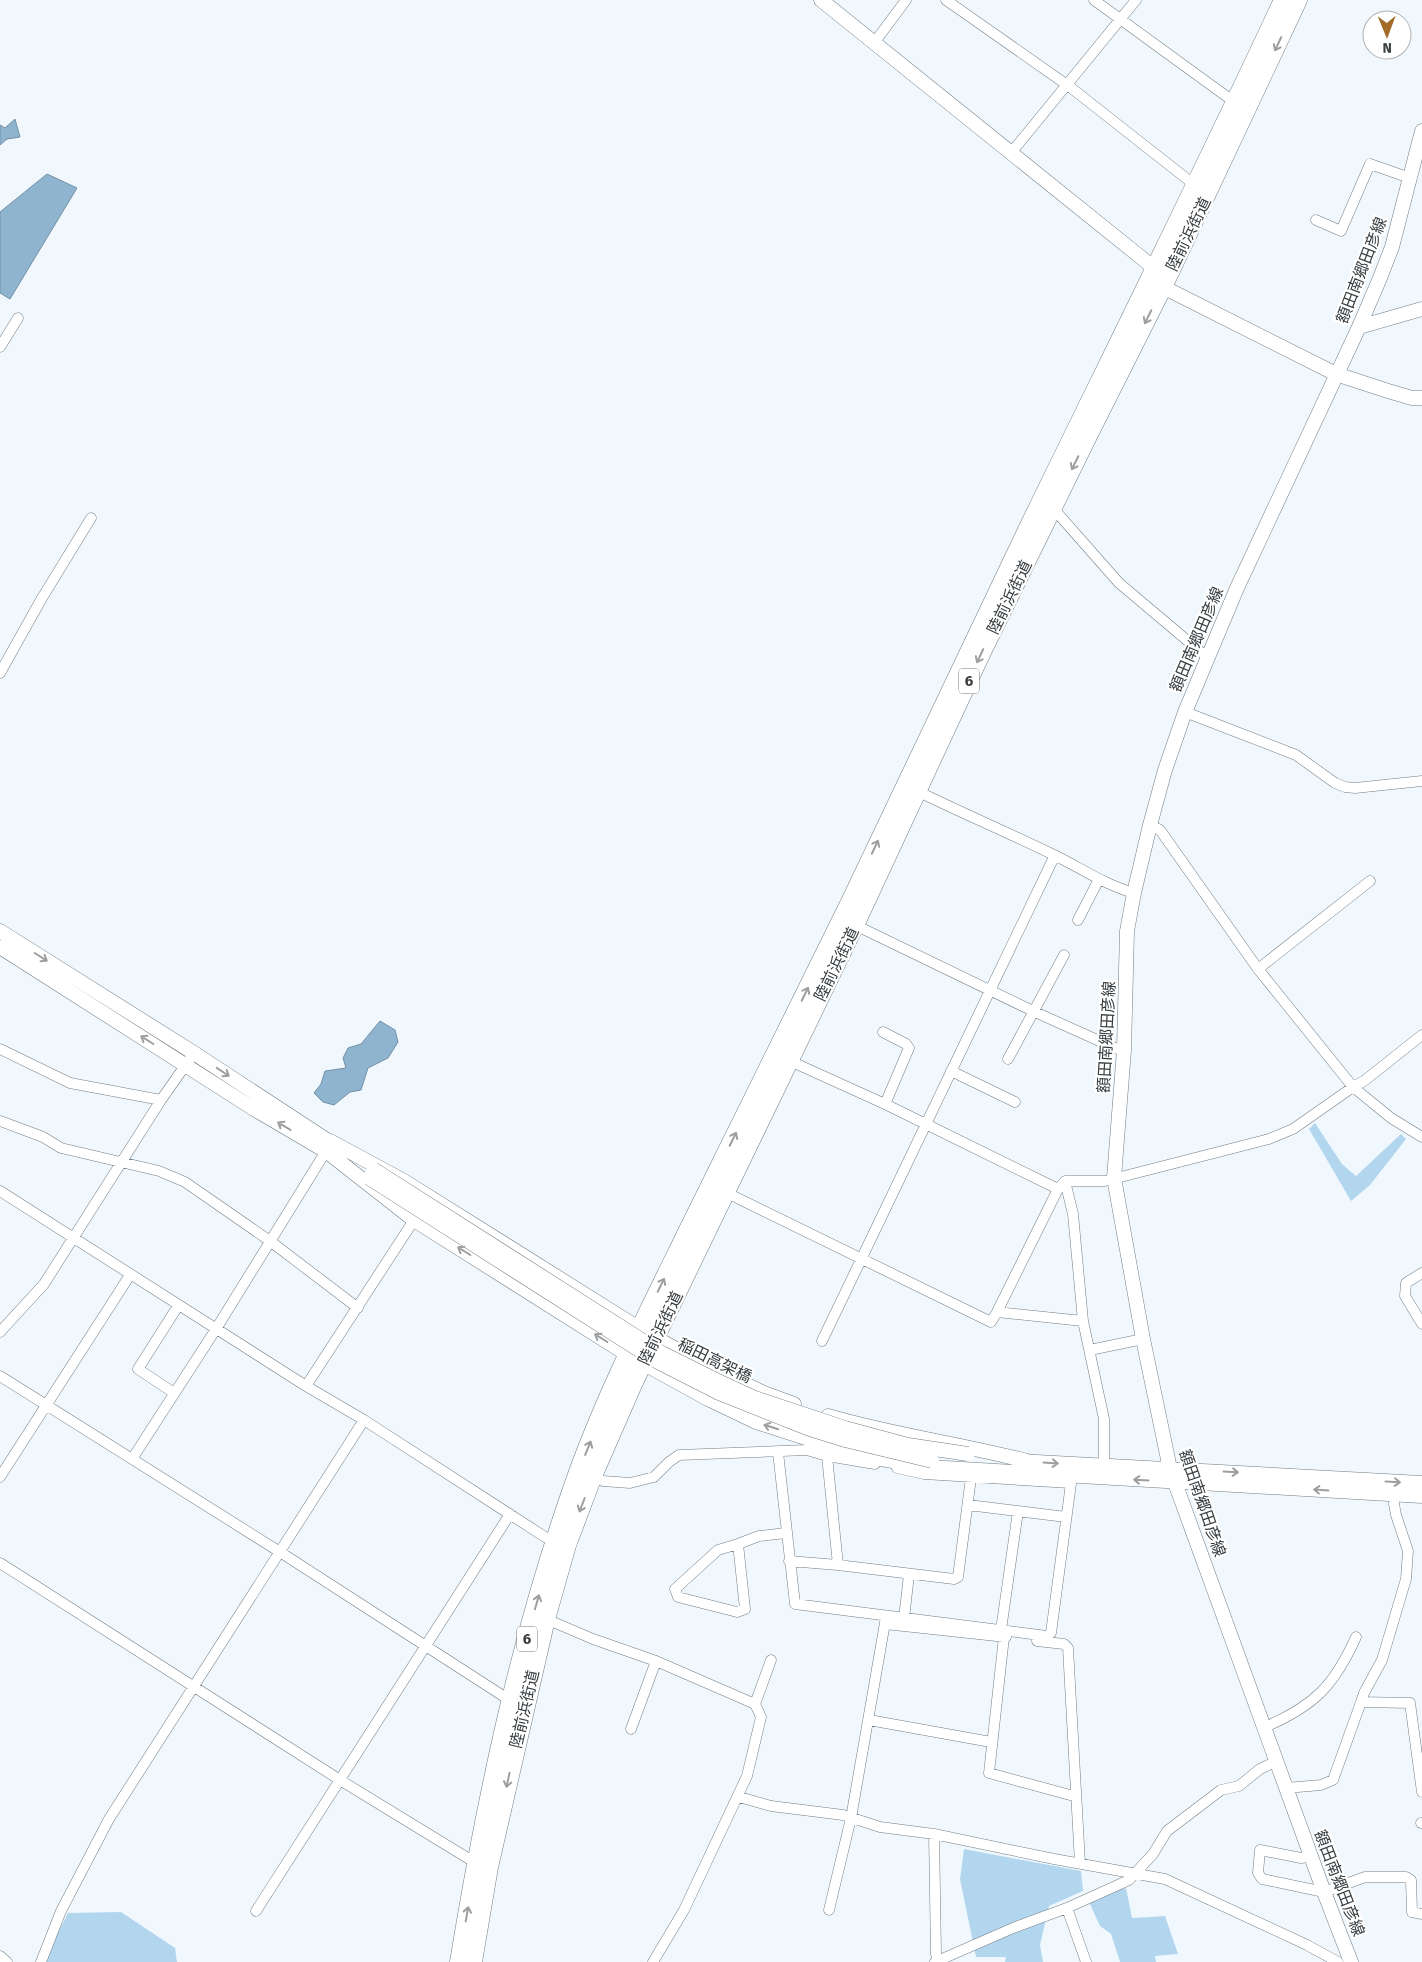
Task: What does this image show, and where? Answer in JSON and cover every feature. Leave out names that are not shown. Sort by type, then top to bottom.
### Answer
[{"type":"highway","name":"陸前浜街道","points":[[647,1333],[725,1192],[790,1061],[1053,508],[1163,286],[1241,107],[1283,0]]},
{"type":"highway","name":"陸前浜街道","points":[[518,1705],[546,1619],[575,1481],[635,1360],[969,649],[1154,268],[1196,186],[1298,0]]},
{"type":"highway","name":"陸前浜街道","points":[[459,1962],[518,1705],[533,1616],[561,1543],[592,1476],[635,1360]]},
{"type":"highway","name":"陸前浜街道","points":[[473,1962],[482,1865]]},
{"type":"street","points":[[874,43],[906,0]]},
{"type":"street","points":[[946,0],[1066,84],[1196,186]]},
{"type":"street","points":[[1094,0],[1241,107]]},
{"type":"street","points":[[1011,153],[1136,0]]},
{"type":"street","points":[[830,3],[874,43],[1154,268],[1163,286],[1336,374],[1412,398],[1422,398]]},
{"type":"street","name":"額田南郷田彦線","points":[[1351,1962],[1170,1469],[1143,1339],[1114,1178],[1124,1050],[1127,931],[1150,825],[1165,770],[1185,712],[1237,588],[1359,327],[1392,246],[1422,131]]},
{"type":"street","points":[[1316,220],[1340,231],[1370,164],[1410,178]]},
{"type":"street","points":[[1359,327],[1422,309]]},
{"type":"street","points":[[0,347],[18,318]]},
{"type":"street","points":[[1053,508],[1119,583],[1208,658]]},
{"type":"street","points":[[0,673],[42,598],[91,518]]},
{"type":"street","points":[[1185,712],[1296,755],[1326,778],[1345,787],[1355,788],[1422,781]]},
{"type":"street","points":[[917,791],[1055,855],[1098,879],[1134,893]]},
{"type":"street","points":[[1150,825],[1160,830],[1258,969],[1353,1087],[1391,1118],[1422,1137]]},
{"type":"street","points":[[822,1340],[1055,855]]},
{"type":"street","points":[[1078,920],[1098,879]]},
{"type":"street","points":[[1258,969],[1370,881]]},
{"type":"street","points":[[855,925],[1035,1012],[1115,1048],[1124,1050]]},
{"type":"street","points":[[0,931],[190,1058],[254,1108],[328,1146],[404,1181],[647,1333],[704,1364],[764,1393],[855,1424],[1027,1461],[1422,1484]]},
{"type":"street","points":[[0,947],[190,1058]]},
{"type":"street","points":[[1008,1059],[1064,955]]},
{"type":"street","points":[[883,1032],[906,1044],[909,1048],[885,1104]]},
{"type":"street","points":[[790,1061],[1062,1185],[1105,1181],[1269,1139],[1293,1129],[1378,1071],[1422,1035]]},
{"type":"street","points":[[0,1049],[70,1083],[161,1100]]},
{"type":"street","points":[[0,1332],[44,1284],[161,1100],[190,1058]]},
{"type":"street","points":[[951,1071],[1015,1102]]},
{"type":"street","points":[[0,1121],[43,1137],[61,1148],[159,1171],[185,1182],[270,1242],[358,1308]]},
{"type":"street","points":[[328,1146],[371,1173]]},
{"type":"street","points":[[328,1146],[414,1220],[635,1360],[756,1422],[809,1439],[875,1458],[972,1473],[1071,1480],[1176,1482],[1422,1496]]},
{"type":"street","points":[[132,1459],[216,1329],[328,1146]]},
{"type":"street","name":"稲田高架橋","points":[[371,1173],[662,1353],[755,1398],[818,1420],[908,1445],[996,1459],[1027,1461]]},
{"type":"street","name":"稲田高架橋","points":[[371,1173],[658,1362],[719,1394],[807,1428],[845,1440],[932,1461],[972,1473]]},
{"type":"street","points":[[725,1192],[990,1322],[997,1312],[1062,1185]]},
{"type":"street","points":[[1062,1185],[1073,1214],[1083,1321],[1104,1419],[1104,1466]]},
{"type":"street","points":[[0,1191],[178,1306],[364,1420],[545,1537],[561,1543]]},
{"type":"street","points":[[306,1386],[414,1220]]},
{"type":"street","points":[[1422,1273],[1406,1283],[1405,1296],[1422,1324]]},
{"type":"street","points":[[1,1472],[130,1275]]},
{"type":"street","points":[[174,1393],[138,1370],[178,1306]]},
{"type":"street","points":[[997,1312],[1083,1321]]},
{"type":"street","points":[[1090,1350],[1143,1339]]},
{"type":"street","points":[[0,1376],[280,1552],[425,1647],[518,1705]]},
{"type":"street","points":[[42,1962],[61,1910],[109,1819],[364,1420]]},
{"type":"street","points":[[592,1476],[603,1481],[630,1482],[654,1476],[679,1455],[807,1450],[827,1456],[924,1474],[972,1473]]},
{"type":"street","points":[[778,1452],[795,1604],[886,1620],[1003,1634],[1047,1636],[1051,1633],[1071,1480]]},
{"type":"street","points":[[827,1456],[838,1565]]},
{"type":"street","points":[[789,1560],[954,1579],[958,1577],[972,1473]]},
{"type":"street","points":[[1286,1788],[1321,1785],[1333,1780],[1364,1693],[1382,1660],[1406,1579],[1408,1551],[1396,1516],[1395,1495]]},
{"type":"street","points":[[968,1505],[1066,1517]]},
{"type":"street","points":[[1018,1511],[989,1773],[1070,1795],[1076,1794]]},
{"type":"street","points":[[256,1911],[510,1514]]},
{"type":"street","points":[[738,1544],[745,1609],[737,1612],[678,1597],[675,1590],[718,1550],[759,1536],[786,1533]]},
{"type":"street","points":[[0,1563],[340,1780],[482,1865]]},
{"type":"street","points":[[904,1618],[909,1575]]},
{"type":"street","points":[[886,1620],[904,1618],[1064,1644],[1068,1648],[1080,1863]]},
{"type":"street","points":[[546,1619],[593,1639],[656,1661],[755,1704],[761,1717],[747,1776],[738,1797],[684,1910],[654,1962]]},
{"type":"street","points":[[829,1910],[851,1818],[886,1620]]},
{"type":"street","points":[[1265,1726],[1286,1717],[1320,1694],[1332,1682],[1356,1637]]},
{"type":"street","points":[[755,1704],[771,1660]]},
{"type":"street","points":[[631,1729],[656,1661]]},
{"type":"street","points":[[1361,1702],[1410,1703],[1422,1792]]},
{"type":"street","points":[[869,1720],[991,1742]]},
{"type":"street","points":[[934,1834],[936,1961],[1013,1928],[1067,1908],[1128,1880],[1153,1854],[1167,1831],[1221,1790],[1239,1786],[1260,1769],[1277,1761]]},
{"type":"street","points":[[738,1797],[771,1806],[843,1815],[880,1826],[934,1834],[1054,1860],[1165,1879],[1307,1945],[1338,1962]]},
{"type":"street","points":[[1311,1856],[1301,1858],[1260,1850],[1258,1873],[1262,1879],[1324,1892],[1365,1877],[1406,1877],[1411,1880],[1412,1912],[1422,1914]]},
{"type":"street","points":[[1067,1908],[1086,1962]]},
{"type":"street","points":[[0,1956],[7,1962]]},
{"type":"shaded area","points":[[15,119],[20,137],[7,139],[0,145],[0,125],[5,128]]},
{"type":"shaded area","points":[[47,174],[77,188],[10,299],[0,293],[0,212]]},
{"type":"shaded area","points":[[380,1021],[395,1030],[398,1042],[388,1058],[368,1068],[361,1090],[350,1092],[334,1105],[323,1102],[314,1093],[321,1084],[325,1071],[346,1068],[343,1058],[348,1048],[361,1044]]},
{"type":"shaded area","points":[[1315,1123],[1342,1164],[1356,1176],[1401,1134],[1406,1139],[1370,1185],[1351,1201],[1309,1129]]},
{"type":"shaded area","points":[[964,1849],[1081,1871],[1083,1891],[1049,1906],[1040,1945],[1043,1962],[1005,1962],[1006,1957],[976,1957],[960,1879]]},
{"type":"shaded area","points":[[1126,1888],[1132,1918],[1165,1916],[1178,1954],[1155,1956],[1156,1962],[1120,1962],[1111,1934],[1100,1926],[1089,1902]]},
{"type":"shaded area","points":[[121,1912],[175,1948],[177,1962],[43,1962],[68,1913]]}]
